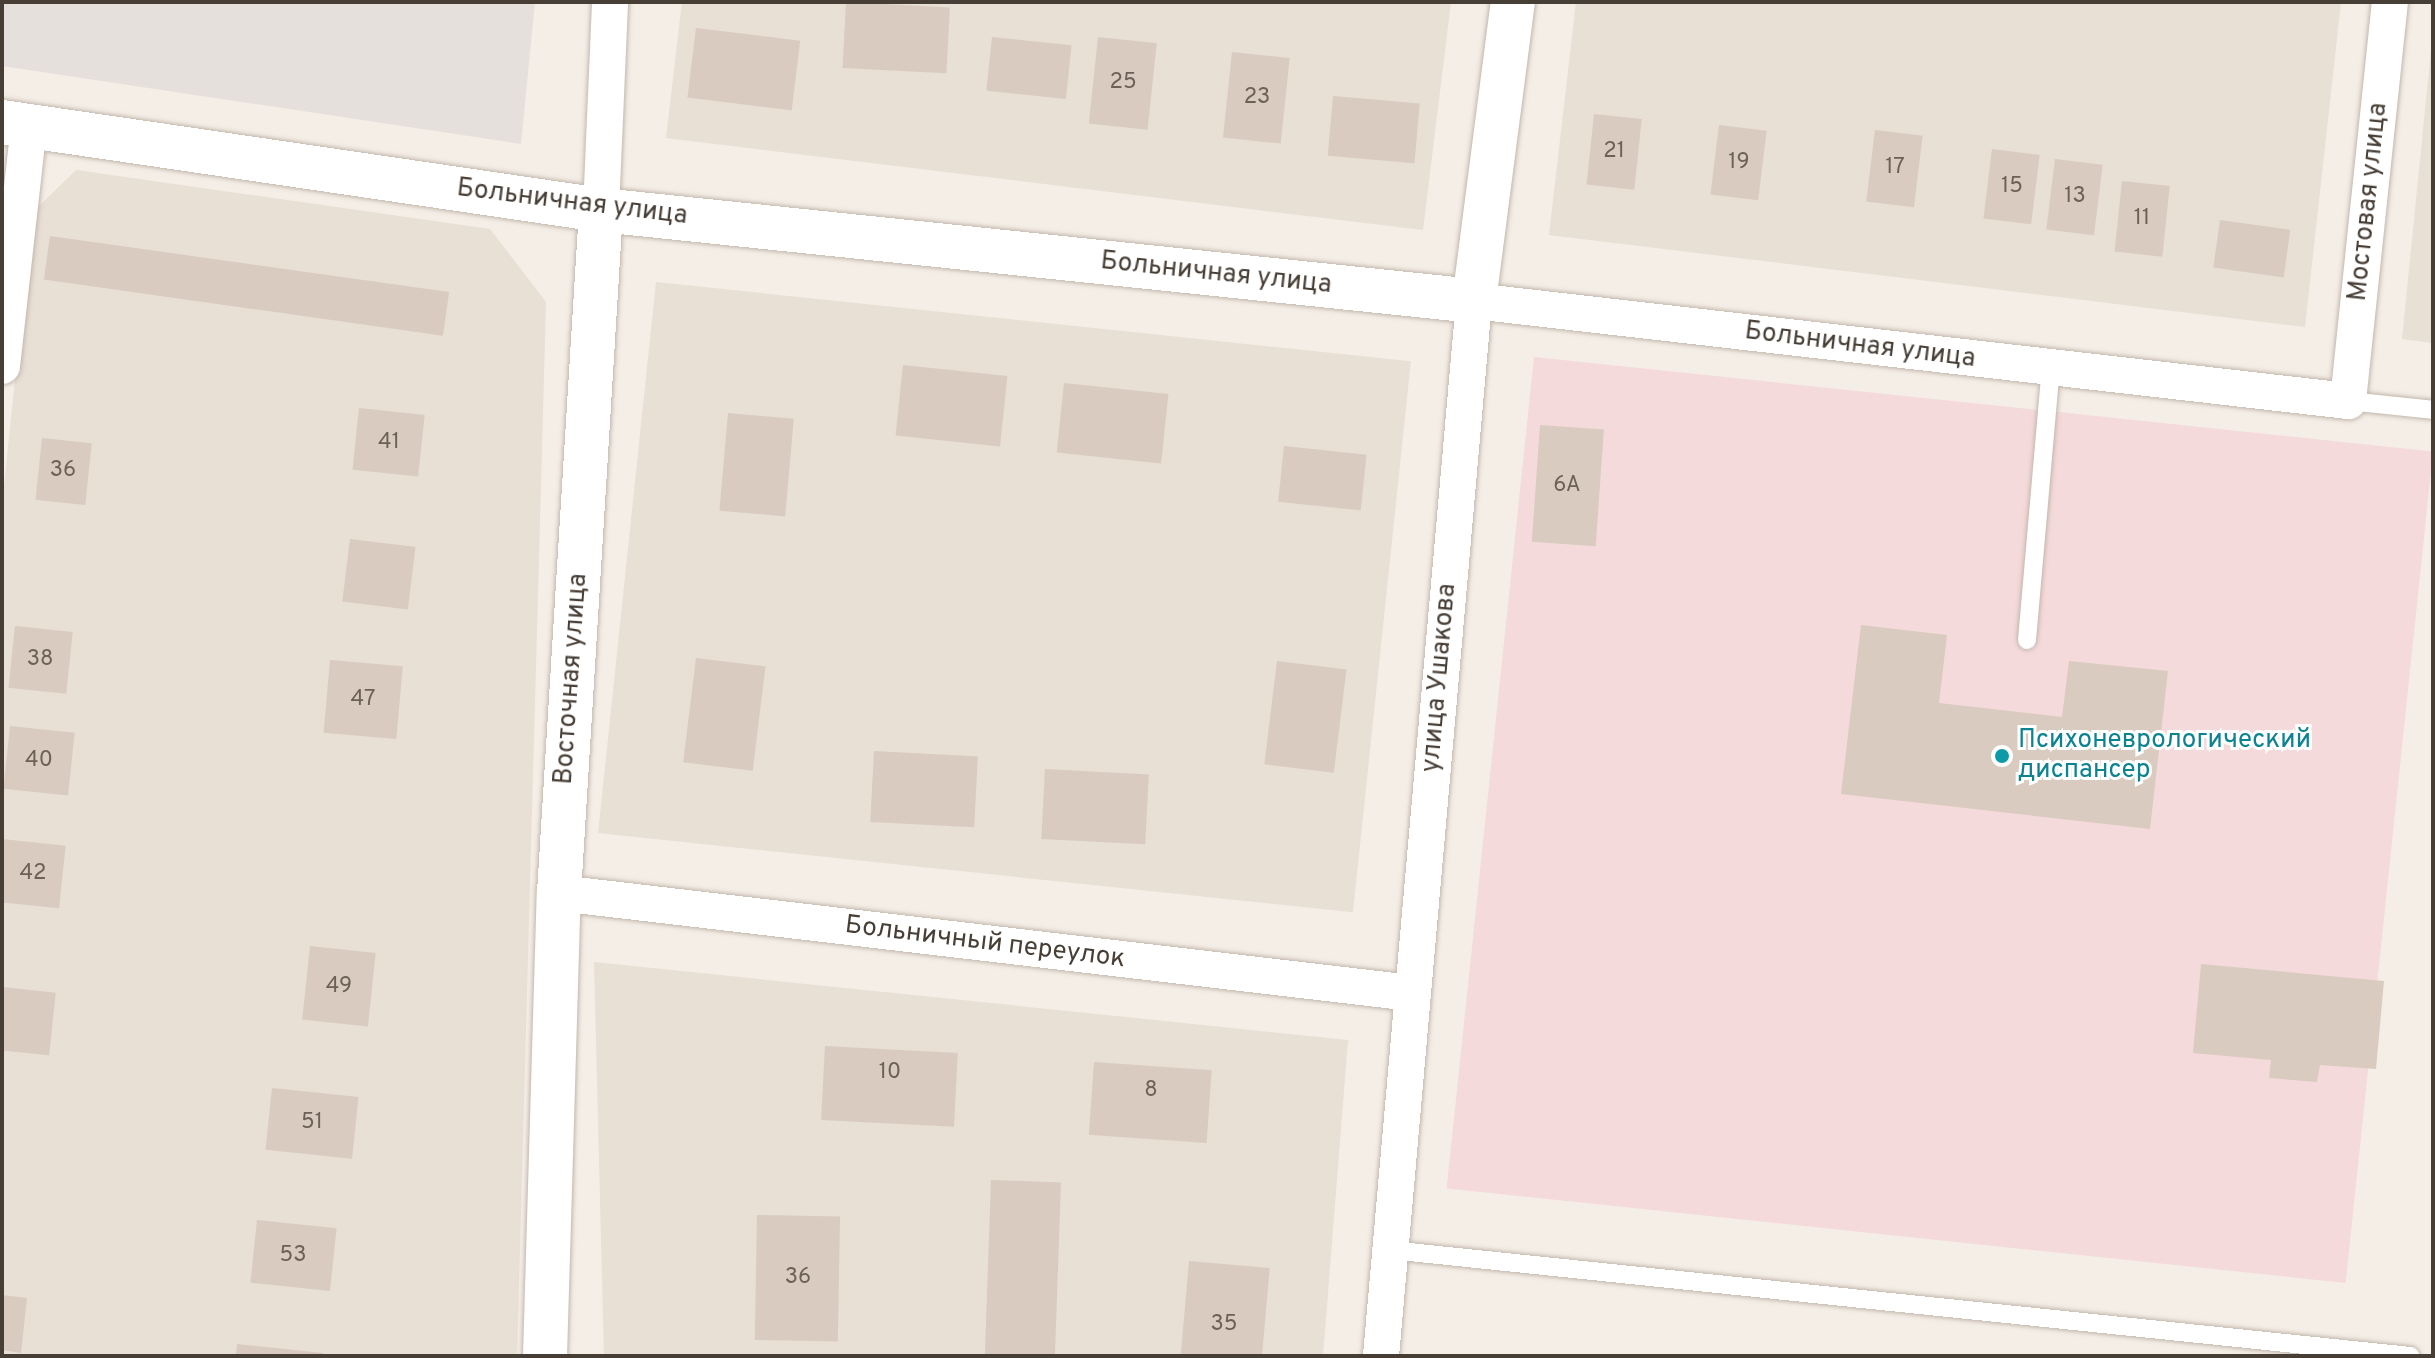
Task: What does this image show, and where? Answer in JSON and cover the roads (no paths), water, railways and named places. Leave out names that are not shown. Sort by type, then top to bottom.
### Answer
[{"type":"street","name":"Восточная улица","points":[[545,1356],[559,893],[601,210],[610,2]]},
{"type":"street","name":"улица Ушакова","points":[[1381,1356],[1474,301],[1513,2]]},
{"type":"street","name":"Мостовая улица","points":[[2348,401],[2390,2]]},
{"type":"street","name":"Больничная улица","points":[[15,124],[601,210],[1474,301],[2348,401]]},
{"type":"street","points":[[2,366],[15,124]]},
{"type":"street","name":"Больничный переулок","points":[[559,893],[1411,993]]},
{"type":"lane","points":[[2027,640],[2051,367]]},
{"type":"lane","name":"Больничная улица","points":[[2348,401],[2433,410]]},
{"type":"lane","points":[[1390,1250],[2411,1356]]},
{"type":"place","name":"Психоневрологический диспансер","points":[[2002,756]]}]
